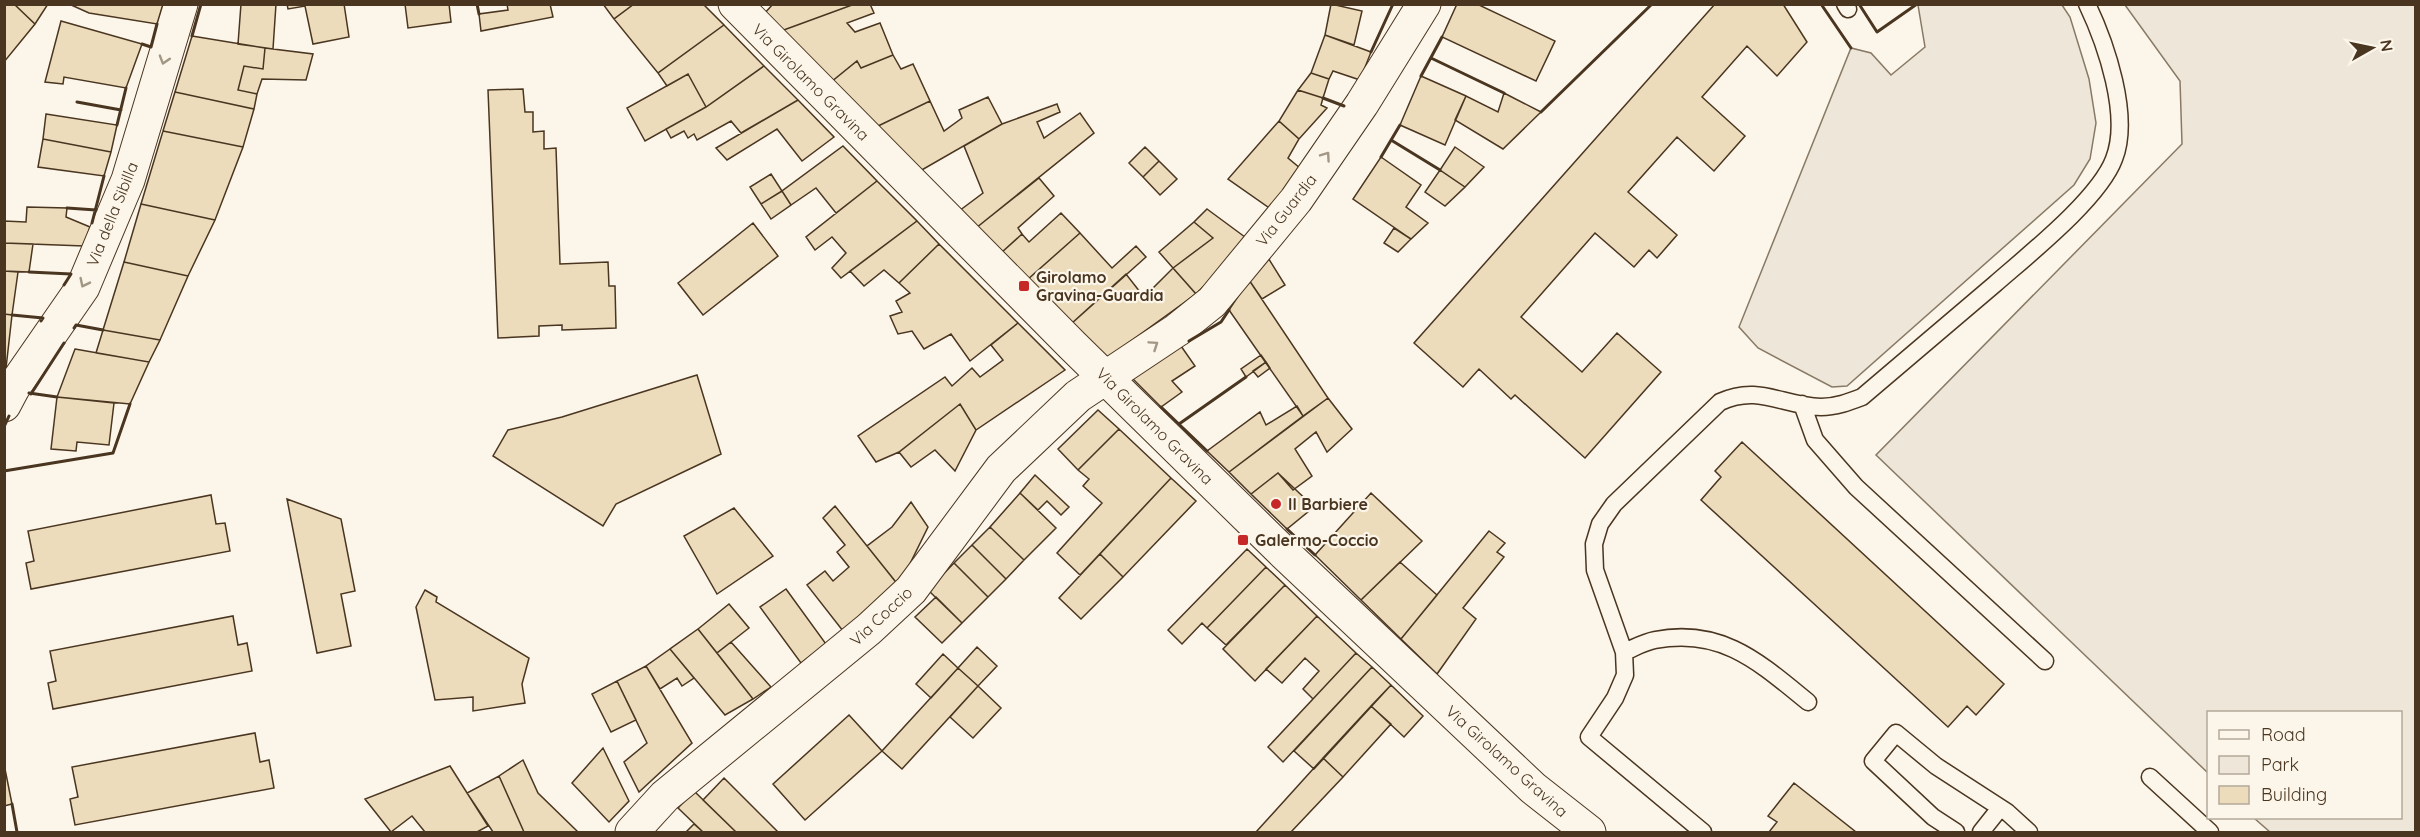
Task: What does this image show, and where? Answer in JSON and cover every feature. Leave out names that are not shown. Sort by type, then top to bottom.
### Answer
[{"type":"street","name":"Via della Sibilla","points":[[4,405],[13,388],[83,287],[128,180],[182,4]]},
{"type":"street","name":"Via Girolamo Gravina","points":[[735,4],[1106,378],[1302,571],[1533,788],[1588,832]]},
{"type":"street","name":"Via Guardia","points":[[1106,378],[1177,330],[1212,302],[1296,200],[1362,104],[1425,4]]},
{"type":"street","name":"Via Coccio","points":[[632,832],[664,796],[869,629],[902,598],[1001,469],[1078,396],[1106,378]]},
{"type":"lane","points":[[1703,832],[1589,737],[1615,698],[1625,675],[1624,652],[1595,570],[1594,544],[1600,524],[1614,504],[1720,402],[1736,395],[1758,394],[1782,402],[1821,407],[1840,405],[1862,397],[2051,236],[2097,188],[2114,160],[2120,136],[2118,105],[2111,69],[2087,4]]},
{"type":"lane","points":[[1802,404],[1815,440],[1856,487],[2045,661]]},
{"type":"lane","points":[[1624,652],[1653,640],[1682,637],[1723,643],[1757,660],[1808,702]]},
{"type":"lane","points":[[1956,832],[1934,817],[1873,761],[1896,733],[1936,766],[2000,808],[2029,832]]},
{"type":"lane","points":[[2150,777],[2210,832]]},
{"type":"lane","points":[[1980,832],[2000,808]]},
{"type":"green space","points":[[1918,5],[2062,5],[2070,17],[2089,79],[2096,123],[2090,159],[2074,185],[1847,386],[1832,387],[1758,348],[1739,327],[1851,48],[1871,53],[1891,75],[1925,47]]},
{"type":"green space","points":[[2125,5],[2415,5],[2415,832],[2270,832],[2255,819],[2402,819],[2402,711],[2207,711],[2207,772],[1876,455],[2182,144],[2180,81]]},
{"type":"building","points":[[4,4],[14,4],[35,24],[4,62]]},
{"type":"building","points":[[14,4],[48,4],[35,24]]},
{"type":"building","points":[[69,4],[163,4],[157,24],[89,13]]},
{"type":"building","points":[[241,4],[276,4],[273,49],[238,44]]},
{"type":"building","points":[[287,4],[344,4],[349,37],[313,44],[305,6],[288,9]]},
{"type":"building","points":[[405,4],[449,4],[451,22],[408,28]]},
{"type":"building","points":[[507,4],[550,4],[553,17],[481,31],[479,14],[508,10]]},
{"type":"building","points":[[603,4],[634,4],[614,19]]},
{"type":"building","points":[[634,4],[703,4],[724,25],[658,73],[614,19]]},
{"type":"building","points":[[773,4],[852,5],[781,31],[764,14]]},
{"type":"building","points":[[870,4],[874,13],[847,23],[855,32],[880,23],[893,55],[861,68],[857,61],[831,82],[781,31],[852,5]]},
{"type":"building","points":[[1331,4],[1362,11],[1354,45],[1325,35]]},
{"type":"building","points":[[1457,4],[1477,4],[1555,41],[1536,81],[1442,37]]},
{"type":"building","points":[[1715,4],[1783,4],[1807,42],[1777,76],[1747,46],[1702,97],[1745,136],[1714,171],[1677,137],[1628,192],[1677,235],[1657,258],[1649,250],[1634,267],[1595,233],[1521,317],[1582,372],[1617,333],[1661,372],[1585,458],[1515,395],[1511,399],[1479,369],[1463,387],[1414,343]]},
{"type":"building","points":[[61,21],[142,44],[126,88],[64,77],[63,84],[45,82]]},
{"type":"building","points":[[724,25],[764,66],[706,107],[688,74],[667,86],[658,73]]},
{"type":"building","points":[[1325,35],[1371,52],[1360,80],[1333,71],[1329,79],[1311,73]]},
{"type":"building","points":[[192,36],[265,48],[263,69],[244,66],[238,90],[257,94],[254,109],[175,92]]},
{"type":"building","points":[[265,48],[313,54],[306,80],[262,79],[257,94],[238,90],[244,66],[263,69]]},
{"type":"building","points":[[893,55],[901,69],[913,64],[930,101],[876,127],[831,82],[857,61],[861,68]]},
{"type":"building","points":[[764,66],[798,100],[741,133],[731,121],[697,140],[694,134],[688,138],[684,131],[671,138],[666,129],[706,107]]},
{"type":"building","points":[[1311,73],[1329,79],[1323,98],[1298,90]]},
{"type":"building","points":[[688,74],[706,107],[645,141],[627,108]]},
{"type":"building","points":[[1421,76],[1466,96],[1445,145],[1400,125]]},
{"type":"building","points":[[523,89],[525,112],[533,112],[533,132],[544,131],[544,149],[556,148],[560,264],[608,262],[609,286],[615,286],[616,328],[562,330],[562,325],[539,326],[539,336],[498,338],[488,90]]},
{"type":"building","points":[[1298,90],[1323,98],[1321,105],[1327,108],[1299,139],[1279,121]]},
{"type":"building","points":[[175,92],[254,109],[243,147],[163,131]]},
{"type":"building","points":[[1504,93],[1541,112],[1503,149],[1455,120],[1466,96],[1498,112]]},
{"type":"building","points":[[988,97],[1002,124],[920,171],[876,127],[930,101],[944,131],[962,118],[959,110]]},
{"type":"building","points":[[798,100],[834,137],[802,161],[777,129],[727,160],[716,148]]},
{"type":"building","points":[[1057,104],[1060,112],[1037,122],[1044,138],[1080,113],[1094,133],[976,228],[959,211],[983,193],[964,146],[1002,124]]},
{"type":"building","points":[[46,114],[117,125],[111,152],[43,139]]},
{"type":"building","points":[[1279,121],[1299,139],[1288,158],[1306,173],[1275,212],[1228,179]]},
{"type":"building","points":[[163,131],[243,147],[215,220],[141,204]]},
{"type":"building","points":[[43,139],[111,152],[104,176],[38,167]]},
{"type":"building","points":[[843,146],[877,181],[836,213],[816,188],[791,205],[782,191]]},
{"type":"building","points":[[1145,147],[1159,161],[1143,177],[1129,163]]},
{"type":"building","points":[[1455,147],[1484,167],[1465,187],[1440,170]]},
{"type":"building","points":[[1381,157],[1421,185],[1406,207],[1428,223],[1411,239],[1353,199]]},
{"type":"building","points":[[1159,161],[1177,179],[1160,195],[1143,177]]},
{"type":"building","points":[[1440,170],[1465,187],[1445,206],[1425,192]]},
{"type":"building","points":[[771,174],[782,191],[761,204],[750,187]]},
{"type":"building","points":[[1039,178],[1054,196],[1018,228],[1022,234],[1001,253],[976,228]]},
{"type":"building","points":[[877,181],[917,221],[841,278],[832,268],[846,253],[832,237],[815,250],[806,237]]},
{"type":"building","points":[[782,191],[791,205],[771,219],[761,204]]},
{"type":"building","points":[[141,204],[215,220],[188,276],[124,262]]},
{"type":"building","points":[[27,207],[67,208],[66,217],[90,227],[84,246],[4,243],[4,221],[26,222]]},
{"type":"building","points":[[1207,209],[1249,240],[1196,294],[1173,268],[1213,238],[1194,222]]},
{"type":"building","points":[[1061,213],[1080,233],[1027,280],[1001,253],[1022,234],[1029,242]]},
{"type":"building","points":[[917,221],[939,244],[899,283],[884,270],[864,286],[850,271]]},
{"type":"building","points":[[1194,222],[1213,238],[1173,268],[1159,252]]},
{"type":"building","points":[[753,223],[778,256],[703,315],[678,283]]},
{"type":"building","points":[[1394,228],[1411,239],[1398,252],[1384,243]]},
{"type":"building","points":[[1080,233],[1112,268],[1136,246],[1146,257],[1071,324],[1027,280]]},
{"type":"building","points":[[4,243],[33,244],[29,272],[4,271]]},
{"type":"building","points":[[939,244],[1018,323],[970,361],[951,334],[924,349],[912,331],[898,334],[890,316],[902,312],[896,301],[910,293],[899,283]]},
{"type":"building","points":[[1267,256],[1285,285],[1262,299],[1249,280]]},
{"type":"building","points":[[124,262],[188,276],[160,340],[103,330]]},
{"type":"building","points":[[1173,268],[1196,294],[1106,359],[1071,324],[1126,274],[1144,297]]},
{"type":"building","points":[[4,271],[18,272],[12,315],[4,314]]},
{"type":"building","points":[[1249,280],[1328,398],[1303,416],[1229,310]]},
{"type":"building","points":[[4,314],[12,315],[5,377],[4,377]]},
{"type":"building","points":[[1018,323],[1065,370],[976,430],[960,404],[899,452],[876,462],[858,436],[945,377],[952,386],[972,368],[980,377],[1003,360],[991,345]]},
{"type":"building","points":[[103,330],[160,340],[149,362],[96,353]]},
{"type":"building","points":[[1181,346],[1195,366],[1172,381],[1182,392],[1161,407],[1131,377]]},
{"type":"building","points":[[75,349],[149,362],[130,404],[57,397]]},
{"type":"building","points":[[1261,355],[1266,362],[1246,377],[1241,369]]},
{"type":"building","points":[[1266,362],[1270,368],[1258,377],[1253,371]]},
{"type":"building","points":[[697,375],[721,454],[616,504],[603,526],[493,456],[508,430],[562,417]]},
{"type":"building","points":[[57,397],[114,403],[109,445],[77,442],[76,451],[51,449]]},
{"type":"building","points":[[1328,398],[1352,429],[1327,452],[1316,432],[1295,449],[1312,476],[1293,490],[1278,473],[1251,494],[1229,472]]},
{"type":"building","points":[[960,404],[976,430],[955,471],[935,450],[911,467],[899,452]]},
{"type":"building","points":[[1297,406],[1303,416],[1229,472],[1207,451],[1260,412],[1266,425]]},
{"type":"building","points":[[1098,410],[1119,429],[1078,470],[1058,449]]},
{"type":"building","points":[[1119,429],[1171,478],[1080,575],[1057,553],[1102,503],[1083,486],[1089,479],[1078,470]]},
{"type":"building","points":[[1742,442],[2004,684],[1976,715],[1967,706],[1948,727],[1701,500],[1721,477],[1715,471]]},
{"type":"building","points":[[1278,473],[1314,507],[1287,529],[1251,494]]},
{"type":"building","points":[[1035,475],[1069,507],[1061,515],[1047,501],[1038,510],[1020,493]]},
{"type":"building","points":[[1171,478],[1196,501],[1123,577],[1100,554]]},
{"type":"building","points":[[1020,493],[1056,528],[1024,560],[990,527]]},
{"type":"building","points":[[1371,493],[1422,541],[1361,600],[1315,555]]},
{"type":"building","points":[[211,495],[216,524],[225,523],[230,551],[31,589],[26,563],[34,561],[28,531]]},
{"type":"building","points":[[287,499],[341,519],[355,591],[341,594],[351,646],[317,653]]},
{"type":"building","points":[[911,502],[928,527],[899,586],[867,546],[892,527]]},
{"type":"building","points":[[835,506],[899,586],[843,631],[807,585],[825,571],[833,581],[849,567],[837,552],[845,545],[823,518]]},
{"type":"building","points":[[734,508],[773,556],[717,594],[684,536]]},
{"type":"building","points":[[990,527],[1024,560],[1006,579],[972,545]]},
{"type":"building","points":[[1489,531],[1505,543],[1497,552],[1504,557],[1463,608],[1476,619],[1437,674],[1401,639]]},
{"type":"building","points":[[972,545],[1006,579],[988,597],[954,563]]},
{"type":"building","points":[[1247,549],[1266,567],[1207,628],[1202,623],[1182,644],[1168,630]]},
{"type":"building","points":[[1100,554],[1123,577],[1081,619],[1059,598]]},
{"type":"building","points":[[1400,562],[1437,595],[1401,639],[1361,600]]},
{"type":"building","points":[[954,563],[988,597],[962,623],[928,590]]},
{"type":"building","points":[[1266,567],[1285,585],[1226,645],[1207,628]]},
{"type":"building","points":[[1285,585],[1317,616],[1255,681],[1223,649]]},
{"type":"building","points":[[786,589],[826,644],[801,663],[760,607]]},
{"type":"building","points":[[425,590],[437,597],[436,602],[529,658],[522,684],[525,703],[473,711],[473,697],[435,700],[416,607]]},
{"type":"building","points":[[936,597],[962,623],[942,643],[915,617]]},
{"type":"building","points":[[729,604],[749,628],[717,653],[698,629]]},
{"type":"building","points":[[233,616],[238,645],[247,643],[252,671],[53,709],[48,683],[56,681],[50,651]]},
{"type":"building","points":[[1317,616],[1356,653],[1313,699],[1303,689],[1319,671],[1305,658],[1282,683],[1266,669]]},
{"type":"building","points":[[698,629],[753,699],[725,715],[670,649]]},
{"type":"building","points":[[731,642],[771,687],[753,699],[717,653]]},
{"type":"building","points":[[977,647],[997,666],[978,686],[958,668]]},
{"type":"building","points":[[670,649],[694,678],[682,686],[677,678],[660,689],[646,666]]},
{"type":"building","points":[[1356,653],[1372,667],[1283,762],[1268,747]]},
{"type":"building","points":[[943,654],[958,668],[931,698],[916,684]]},
{"type":"building","points":[[646,666],[692,743],[639,792],[624,762],[647,743],[617,681]]},
{"type":"building","points":[[1372,667],[1391,685],[1314,769],[1294,751]]},
{"type":"building","points":[[958,668],[978,686],[902,769],[882,751]]},
{"type":"building","points":[[617,681],[636,720],[611,732],[592,694]]},
{"type":"building","points":[[1391,685],[1423,716],[1404,737],[1371,706]]},
{"type":"building","points":[[978,686],[1001,708],[973,738],[950,717]]},
{"type":"building","points":[[1371,706],[1391,724],[1343,777],[1323,758]]},
{"type":"building","points":[[849,715],[882,751],[805,820],[773,784]]},
{"type":"building","points":[[255,733],[260,762],[269,760],[274,788],[75,825],[70,799],[78,797],[72,767]]},
{"type":"building","points":[[603,748],[629,801],[609,822],[572,783]]},
{"type":"building","points":[[1323,758],[1343,777],[1291,832],[1256,832]]},
{"type":"building","points":[[523,760],[538,793],[578,832],[524,832],[499,776]]},
{"type":"building","points":[[4,764],[12,804],[4,806]]},
{"type":"building","points":[[450,766],[488,826],[477,832],[425,832],[412,816],[391,832],[365,799]]},
{"type":"building","points":[[499,776],[524,832],[493,832],[467,793]]},
{"type":"building","points":[[724,778],[778,832],[736,832],[703,800]]},
{"type":"building","points":[[1794,783],[1856,832],[1769,832],[1777,822],[1768,816]]},
{"type":"building","points":[[694,791],[736,832],[703,832],[678,808]]},
{"type":"building","points":[[694,824],[703,832],[686,832]]},
{"type":"wall","points":[[192,36],[201,4]]},
{"type":"wall","points":[[477,4],[479,14]]},
{"type":"wall","points":[[1371,52],[1393,4]]},
{"type":"wall","points":[[1541,112],[1652,4]]},
{"type":"wall","points":[[1821,4],[1851,48]]},
{"type":"wall","points":[[1859,4],[1877,32],[1917,4]]},
{"type":"wall","points":[[142,44],[151,47],[157,24]]},
{"type":"wall","points":[[1421,76],[1442,37]]},
{"type":"wall","points":[[1431,58],[1504,93]]},
{"type":"wall","points":[[117,125],[126,88]]},
{"type":"wall","points":[[1323,98],[1344,106]]},
{"type":"wall","points":[[77,102],[121,110]]},
{"type":"wall","points":[[1381,157],[1400,125]]},
{"type":"wall","points":[[1391,140],[1440,170]]},
{"type":"wall","points":[[92,223],[104,176]]},
{"type":"wall","points":[[67,208],[96,210]]},
{"type":"wall","points":[[29,272],[71,274],[64,285]]},
{"type":"wall","points":[[1189,341],[1221,322],[1229,310]]},
{"type":"wall","points":[[12,315],[43,318],[41,321]]},
{"type":"wall","points":[[74,328],[76,325],[103,330]]},
{"type":"wall","points":[[31,394],[64,343]]},
{"type":"wall","points":[[1179,424],[1246,377]]},
{"type":"wall","points":[[29,393],[57,397]]},
{"type":"wall","points":[[4,471],[113,453],[130,404]]},
{"type":"wall","points":[[1161,407],[1207,451]]},
{"type":"wall","points":[[4,427],[9,416]]},
{"type":"wall","points":[[4,505],[4,516]]},
{"type":"wall","points":[[1287,529],[1315,555]]},
{"type":"wall","points":[[12,804],[17,832]]},
{"type":"place","name":"Girolamo Gravina-Guardia","points":[[1024,286]]},
{"type":"place","name":"Il Barbiere","points":[[1276,504]]},
{"type":"place","name":"Galermo-Coccio","points":[[1243,540]]}]
